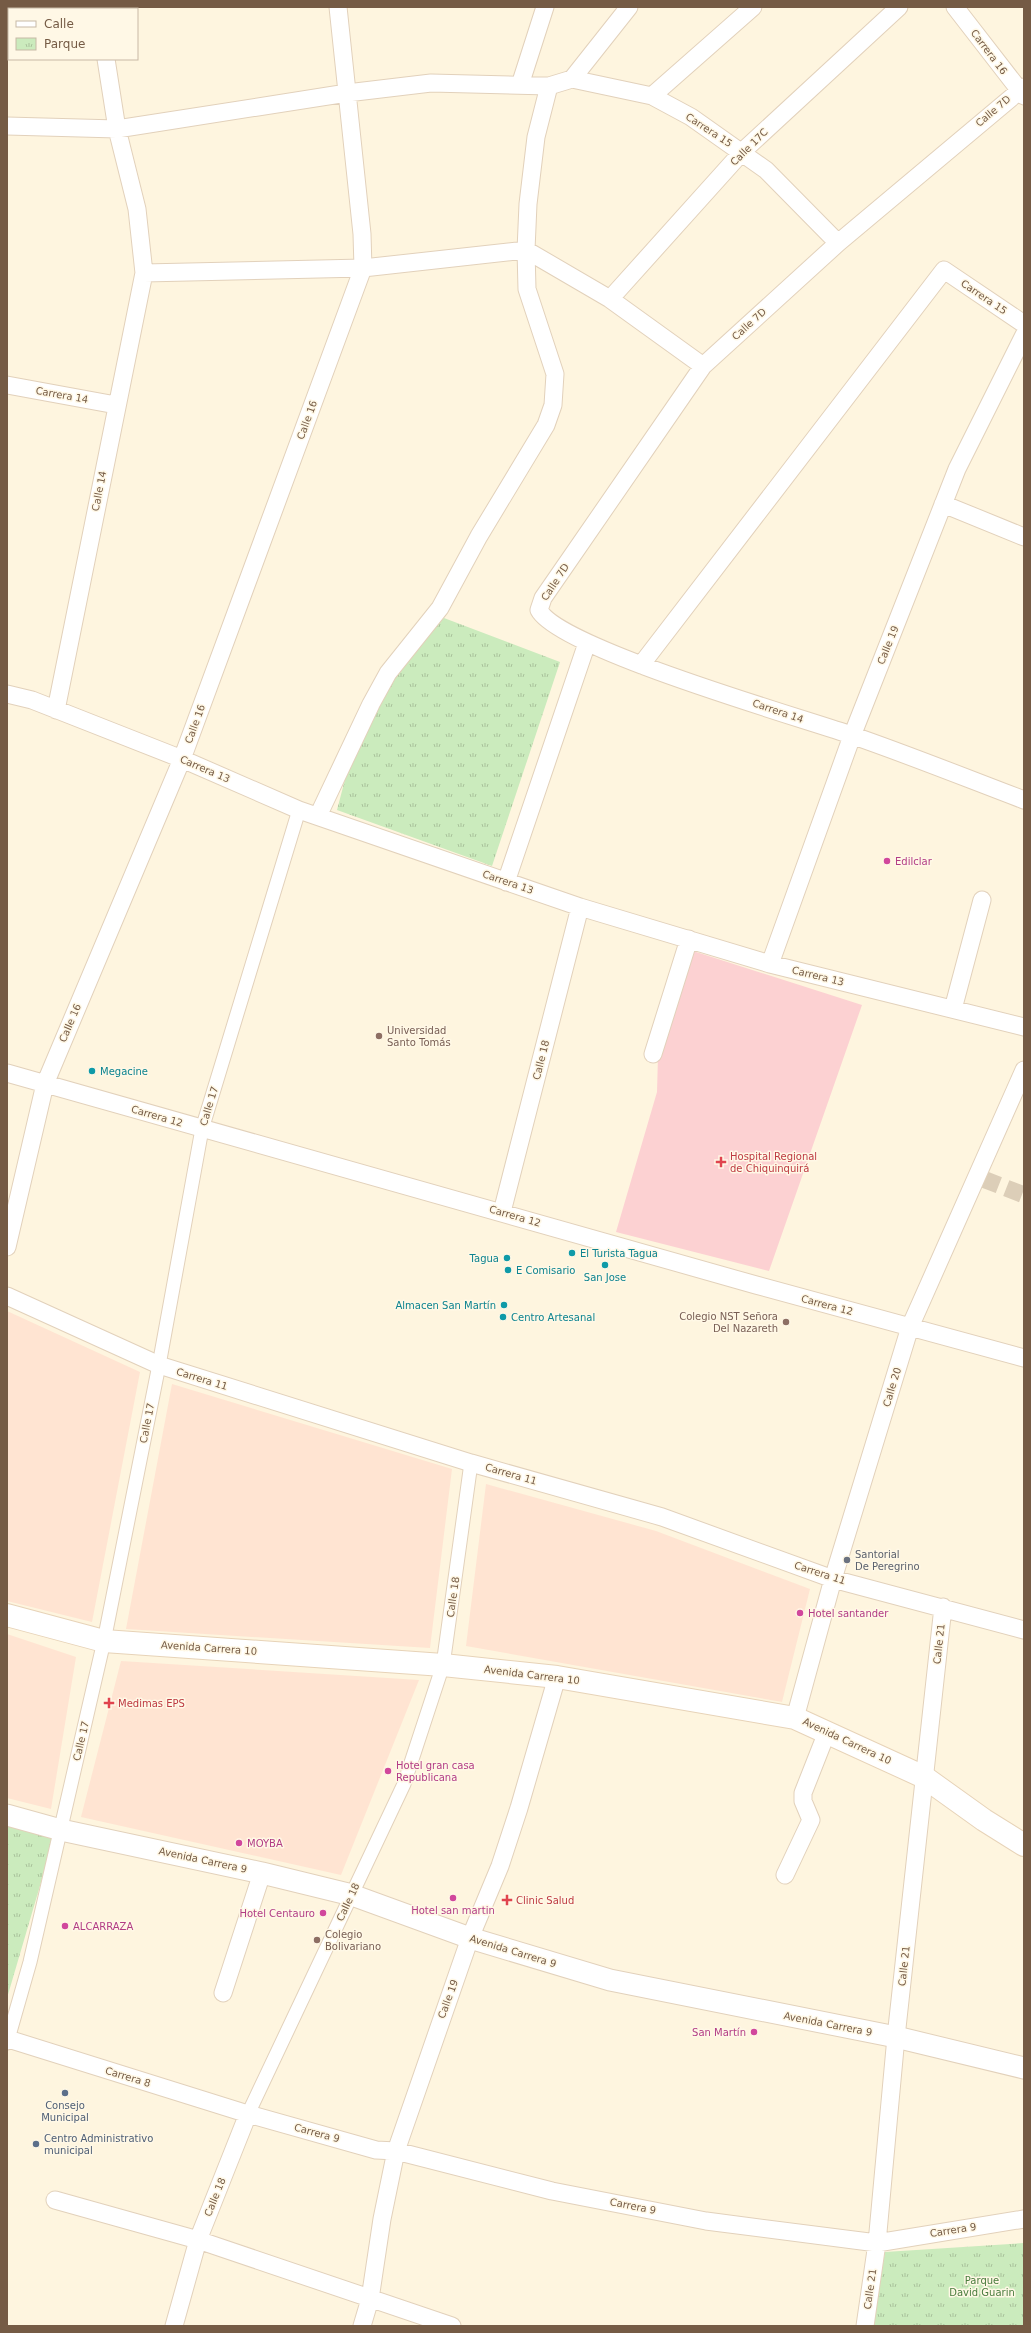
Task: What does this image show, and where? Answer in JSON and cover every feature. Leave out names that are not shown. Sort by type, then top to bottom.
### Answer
[{"type":"main road","name":"Avenida Carrera 10","points":[[7,1615],[104,1641],[443,1665],[558,1677],[796,1718],[924,1777],[984,1820],[1024,1845]]},
{"type":"street","points":[[338,7],[362,234],[363,268]]},
{"type":"street","points":[[520,85],[545,7]]},
{"type":"street","points":[[7,126],[116,129],[347,93],[431,83],[549,86],[572,79],[629,7]]},
{"type":"street","points":[[652,96],[753,7]]},
{"type":"street","name":"Calle 17C","points":[[610,299],[742,152],[899,7]]},
{"type":"street","name":"Carrera 16","points":[[955,7],[1022,91]]},
{"type":"street","name":"Calle 14","points":[[56,710],[116,405],[144,273],[137,209],[116,129],[106,60]]},
{"type":"street","name":"Carrera 15","points":[[572,79],[652,96],[691,117],[766,170],[838,243]]},
{"type":"street","points":[[318,816],[371,704],[388,673],[440,608],[479,536],[546,425],[553,405],[555,374],[527,288],[526,250],[528,204],[536,137],[549,86]]},
{"type":"street","name":"Calle 7D","points":[[539,610],[543,598],[703,366],[838,243],[1022,91]]},
{"type":"street","points":[[144,273],[363,268],[526,250],[610,299],[703,366]]},
{"type":"street","name":"Calle 16","points":[[7,1247],[45,1084],[182,759],[363,268]]},
{"type":"street","name":"Carrera 15","points":[[641,665],[944,270],[1024,324]]},
{"type":"street","name":"Calle 19","points":[[770,964],[852,736],[957,469],[1024,335]]},
{"type":"street","name":"Carrera 14","points":[[7,385],[116,405]]},
{"type":"street","points":[[944,504],[1024,536]]},
{"type":"street","name":"Carrera 14","points":[[539,610],[549,622],[587,643],[641,665],[852,736],[1024,800]]},
{"type":"street","points":[[506,882],[587,643]]},
{"type":"street","name":"Carrera 13","points":[[7,694],[32,700],[182,759],[299,810],[580,907],[770,964],[1024,1027]]},
{"type":"street","name":"Calle 17","points":[[7,2040],[30,1962],[104,1641],[159,1365],[202,1129],[299,810]]},
{"type":"street","points":[[953,1009],[982,900]]},
{"type":"street","name":"Calle 18","points":[[502,1212],[580,907]]},
{"type":"street","points":[[653,1054],[689,940]]},
{"type":"street","name":"Calle 20","points":[[796,1718],[833,1579],[910,1327],[980,1177],[1024,1070]]},
{"type":"street","name":"Carrera 12","points":[[7,1073],[202,1129],[1024,1358]]},
{"type":"street","name":"Carrera 11","points":[[7,1296],[159,1365],[471,1463],[662,1517],[833,1579],[943,1607],[1024,1630]]},
{"type":"street","name":"Calle 18","points":[[174,2326],[198,2240],[248,2114],[404,1784],[443,1665],[471,1463]]},
{"type":"street","name":"Calle 21","points":[[865,2326],[877,2243],[896,2037],[943,1607]]},
{"type":"street","name":"Calle 19","points":[[362,2326],[370,2299],[382,2219],[396,2151],[470,1938],[500,1866],[517,1816],[558,1677]]},
{"type":"street","points":[[785,1875],[811,1820],[803,1801],[802,1793],[828,1732]]},
{"type":"street","name":"Avenida Carrera 9","points":[[7,1816],[61,1830],[262,1872],[352,1895],[470,1938],[610,1980],[896,2037],[1024,2068]]},
{"type":"street","points":[[223,1993],[262,1872]]},
{"type":"street","name":"Carrera 8","points":[[7,2040],[248,2114]]},
{"type":"street","name":"Carrera 9","points":[[248,2114],[376,2150],[396,2151],[552,2191],[706,2221],[877,2243],[1024,2219]]},
{"type":"street","points":[[55,2200],[198,2240],[452,2326]]},
{"type":"shaded area","name":"Hospital Regional de Chiquinquirá","points":[[693,951],[862,1005],[769,1271],[616,1232],[657,1092],[658,1056]]},
{"type":"shaded area","points":[[7,1311],[140,1372],[92,1622],[7,1601]]},
{"type":"shaded area","points":[[172,1384],[452,1469],[430,1648],[126,1629]]},
{"type":"shaded area","points":[[486,1484],[656,1531],[810,1589],[782,1702],[466,1646]]},
{"type":"shaded area","points":[[7,1634],[76,1657],[51,1809],[7,1798]]},
{"type":"shaded area","points":[[121,1661],[419,1680],[341,1875],[81,1817]]},
{"type":"green space","points":[[444,618],[560,662],[492,866],[337,810],[357,734],[402,654]]},
{"type":"green space","points":[[7,1824],[54,1838],[7,1998]]},
{"type":"green space","name":"Parque David Guarin","points":[[1024,2243],[1024,2326],[872,2326],[885,2252]]},
{"type":"tunnel","points":[[983,1179],[1024,1195]]},
{"type":"place","name":"Edilclar","points":[[887,861]]},
{"type":"place","name":"Universidad Santo Tomás","points":[[379,1036]]},
{"type":"place","name":"Megacine","points":[[92,1071]]},
{"type":"place","name":"Hospital Regional de Chiquinquirá","points":[[721,1162]]},
{"type":"place","name":"El Turista Tagua","points":[[572,1253]]},
{"type":"place","name":"Tagua","points":[[507,1258]]},
{"type":"place","name":"San Jose","points":[[605,1265]]},
{"type":"place","name":"E Comisario","points":[[508,1270]]},
{"type":"place","name":"Almacen San Martín","points":[[504,1305]]},
{"type":"place","name":"Centro Artesanal","points":[[503,1317]]},
{"type":"place","name":"Colegio NST Señora Del Nazareth","points":[[786,1322]]},
{"type":"place","name":"Santorial De Peregrino","points":[[847,1560]]},
{"type":"place","name":"Hotel santander","points":[[800,1613]]},
{"type":"place","name":"Medimas EPS","points":[[109,1703]]},
{"type":"place","name":"Hotel gran casa Republicana","points":[[388,1771]]},
{"type":"place","name":"MOYBA","points":[[239,1843]]},
{"type":"place","name":"Hotel san martin","points":[[453,1898]]},
{"type":"place","name":"Clinic Salud","points":[[507,1900]]},
{"type":"place","name":"Hotel Centauro","points":[[323,1913]]},
{"type":"place","name":"ALCARRAZA","points":[[65,1926]]},
{"type":"place","name":"Colegio Bolivariano","points":[[317,1940]]},
{"type":"place","name":"San Martín","points":[[754,2032]]},
{"type":"place","name":"Consejo Municipal","points":[[65,2093]]},
{"type":"place","name":"Centro Administrativo municipal","points":[[36,2144]]}]
